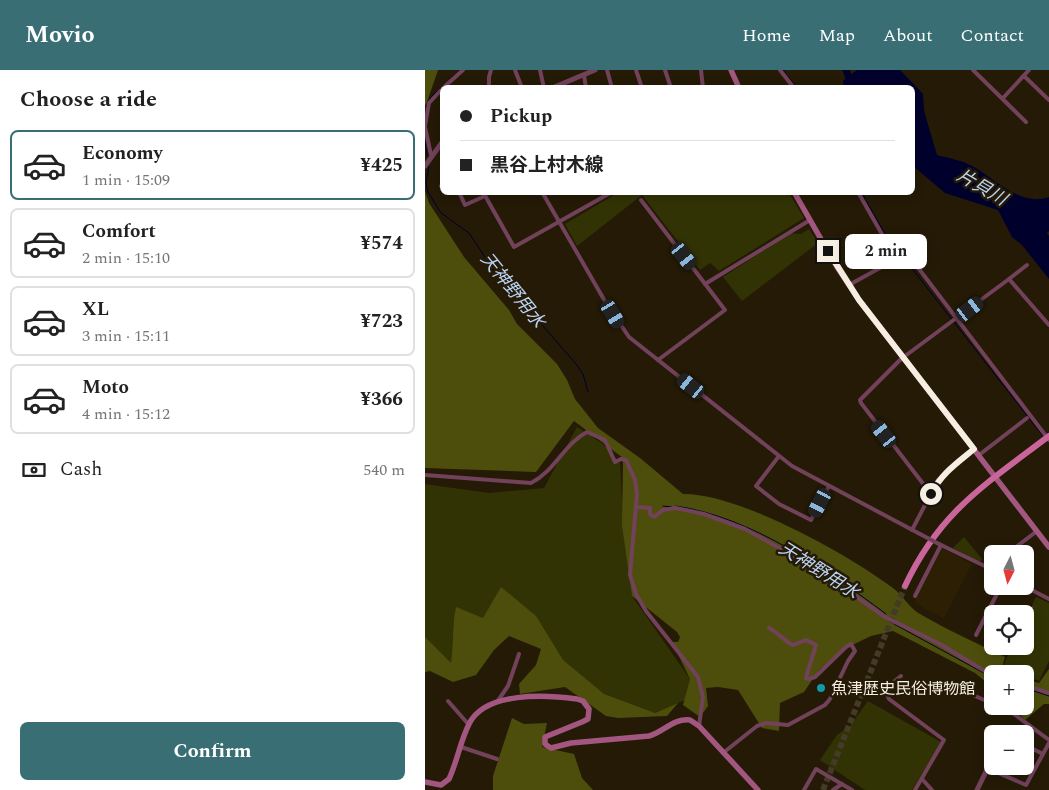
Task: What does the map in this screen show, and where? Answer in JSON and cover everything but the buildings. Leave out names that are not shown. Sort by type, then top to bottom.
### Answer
[{"type":"main road","points":[[731,70],[738,85]]},
{"type":"main road","points":[[796,195],[849,285],[1048,544]]},
{"type":"main road","points":[[905,586],[925,547],[944,522],[970,496],[1048,438]]},
{"type":"main road","points":[[425,782],[438,785],[445,783],[451,774],[469,724],[479,713],[495,703],[522,696],[567,698],[583,701],[589,708],[588,719],[548,734],[544,740],[551,748],[571,743],[649,736],[682,719],[690,720],[699,726],[758,790]]},
{"type":"street","points":[[446,85],[463,70]]},
{"type":"street","points":[[489,85],[491,70]]},
{"type":"street","points":[[515,70],[521,85]]},
{"type":"street","points":[[540,70],[543,85]]},
{"type":"street","points":[[559,85],[595,70]]},
{"type":"street","points":[[607,70],[611,85]]},
{"type":"street","points":[[636,70],[641,85]]},
{"type":"street","points":[[665,70],[671,85]]},
{"type":"street","points":[[701,70],[703,85]]},
{"type":"street","points":[[780,70],[792,85]]},
{"type":"street","points":[[973,70],[1026,122]]},
{"type":"street","points":[[1003,98],[1029,70]]},
{"type":"street","points":[[584,75],[586,85]]},
{"type":"street","points":[[1024,76],[1049,100]]},
{"type":"street","points":[[431,155],[425,127],[429,103],[440,91]]},
{"type":"street","points":[[425,166],[440,144]]},
{"type":"street","points":[[460,195],[465,205],[482,195]]},
{"type":"street","points":[[485,195],[514,247],[560,222],[603,195]]},
{"type":"street","points":[[544,195],[620,326],[629,337],[792,466],[912,530],[984,566]]},
{"type":"street","points":[[860,195],[900,266],[904,267],[913,261],[1048,438]]},
{"type":"street","points":[[641,200],[725,310],[658,360]]},
{"type":"street","points":[[705,284],[809,220]]},
{"type":"street","points":[[849,285],[897,259]]},
{"type":"street","points":[[931,494],[861,403],[861,400],[880,378],[904,358],[1027,265]]},
{"type":"street","points":[[1009,280],[1049,325]]},
{"type":"street","points":[[979,455],[1027,418]]},
{"type":"street","points":[[425,475],[531,482],[545,474],[578,436],[587,432],[605,440],[615,462],[621,459],[629,466],[635,480],[630,575],[632,585],[646,611],[698,678],[703,697],[699,726]]},
{"type":"street","points":[[912,530],[942,476],[974,449]]},
{"type":"street","points":[[779,456],[756,486],[779,504],[811,520],[829,486]]},
{"type":"street","points":[[635,507],[650,508],[650,514],[654,517],[667,509],[691,511],[766,539],[824,573],[885,616],[940,644],[984,671]]},
{"type":"street","points":[[1019,545],[1037,531]]},
{"type":"street","points":[[915,596],[940,544]]},
{"type":"street","points":[[1034,591],[1049,599]]},
{"type":"street","points":[[976,635],[996,595]]},
{"type":"street","points":[[723,753],[757,726],[766,722],[789,724],[825,705],[831,699],[848,661],[855,651],[851,644],[846,647],[815,677],[809,679],[807,674],[815,645],[806,640],[793,645],[789,644],[783,636],[769,628]]},
{"type":"street","points":[[495,703],[508,686],[519,654]]},
{"type":"street","points":[[901,676],[891,684],[887,694],[889,698],[944,740],[915,790]]},
{"type":"street","points":[[1034,688],[1049,693]]},
{"type":"street","points":[[973,695],[984,700]]},
{"type":"street","points":[[448,701],[469,724]]},
{"type":"street","points":[[1015,715],[1049,742],[1034,770]]},
{"type":"street","points":[[461,747],[497,759]]},
{"type":"street","points":[[1034,750],[1043,754]]},
{"type":"street","points":[[804,790],[816,769],[852,790]]},
{"type":"street","points":[[977,790],[986,775]]},
{"type":"street","points":[[1003,775],[1026,785],[1031,775]]},
{"type":"street","points":[[922,779],[932,790]]},
{"type":"street","points":[[833,790],[842,784]]},
{"type":"shaded area","points":[[425,70],[438,70],[425,108]]},
{"type":"shaded area","points":[[425,191],[429,203],[464,257],[509,310],[517,324],[557,364],[567,380],[575,399],[598,428],[640,458],[683,494],[706,496],[733,503],[762,514],[821,543],[893,588],[920,614],[984,647],[984,655],[1001,655],[1005,657],[1003,665],[984,665],[984,680],[975,673],[893,631],[871,636],[842,650],[819,670],[804,692],[780,703],[779,731],[762,728],[738,690],[718,687],[706,688],[708,706],[700,717],[683,705],[690,679],[672,642],[678,642],[680,637],[677,632],[632,596],[622,525],[623,458],[574,421],[536,472],[425,468]]},
{"type":"shaded area","points":[[614,195],[642,195],[577,246],[565,224]]},
{"type":"shaded area","points":[[642,195],[790,195],[804,218],[719,271],[710,263],[700,270]]},
{"type":"shaded area","points":[[809,229],[818,243],[742,301],[723,277],[791,233],[801,234]]},
{"type":"shaded area","points":[[577,427],[603,444],[620,463],[632,596],[690,679],[685,700],[655,713],[592,694],[502,599],[455,672],[425,648],[425,484],[489,493],[544,488]]},
{"type":"shaded area","points":[[964,537],[982,559],[980,562],[953,548]]},
{"type":"shaded area","points":[[942,548],[972,564],[944,618],[926,610],[915,601]]},
{"type":"shaded area","points":[[501,587],[536,616],[563,660],[604,694],[655,713],[678,703],[667,716],[618,718],[606,716],[565,687],[520,694],[519,684],[536,665],[541,649],[509,636],[494,650],[476,675],[453,682],[430,671],[425,672],[425,637],[451,663],[456,607],[483,618]]},
{"type":"shaded area","points":[[1036,597],[1049,603],[1049,661],[1039,681],[1034,679],[1034,665],[1004,665],[1008,655],[1034,655],[1034,605],[1032,605]]},
{"type":"shaded area","points":[[1049,669],[1049,704],[1044,704],[1034,712],[1034,682],[1039,683]]},
{"type":"shaded area","points":[[868,701],[941,742],[912,790],[865,790],[820,760],[837,735],[850,726]]},
{"type":"shaded area","points":[[1020,715],[1031,715],[1025,720]]},
{"type":"shaded area","points":[[512,718],[524,724],[547,723],[542,747],[574,754],[582,778],[593,790],[493,790],[493,776]]},
{"type":"water","points":[[857,70],[900,70],[914,85],[844,85],[843,81]]},
{"type":"water","points":[[915,86],[923,94],[924,111],[937,155],[970,165],[1009,191],[1019,195],[1039,199],[1049,197],[1049,231],[1047,233],[1049,236],[1049,279],[1022,245],[1012,237],[998,210],[945,193],[915,168]]},
{"type":"waterway","points":[[444,85],[460,70]]},
{"type":"waterway","points":[[783,70],[795,85]]},
{"type":"waterway","name":"片貝川","points":[[846,70],[852,85]]},
{"type":"waterway","points":[[425,107],[431,97],[440,89]]},
{"type":"waterway","points":[[425,142],[427,155]]},
{"type":"waterway","name":"天神野用水","points":[[429,167],[426,183],[428,192],[441,213],[469,233],[502,283],[523,303],[576,364],[583,374],[588,392]]},
{"type":"waterway","points":[[863,195],[903,265],[908,262]]},
{"type":"waterway","points":[[910,266],[1043,436]]},
{"type":"waterway","name":"天神野用水","points":[[663,506],[672,507]]},
{"type":"waterway","name":"天神野用水","points":[[676,506],[704,512],[760,533],[813,563],[886,614]]},
{"type":"waterway","name":"天神野用水","points":[[894,624],[984,673]]},
{"type":"waterway","name":"天神野用水","points":[[1034,691],[1049,696]]},
{"type":"tunnel","points":[[823,790],[905,586]]},
{"type":"place","name":"魚津歴史民俗博物館","points":[[821,688]]},
{"type":"route","points":[[828,251],[859,300],[974,449],[938,480],[931,494]]}]
